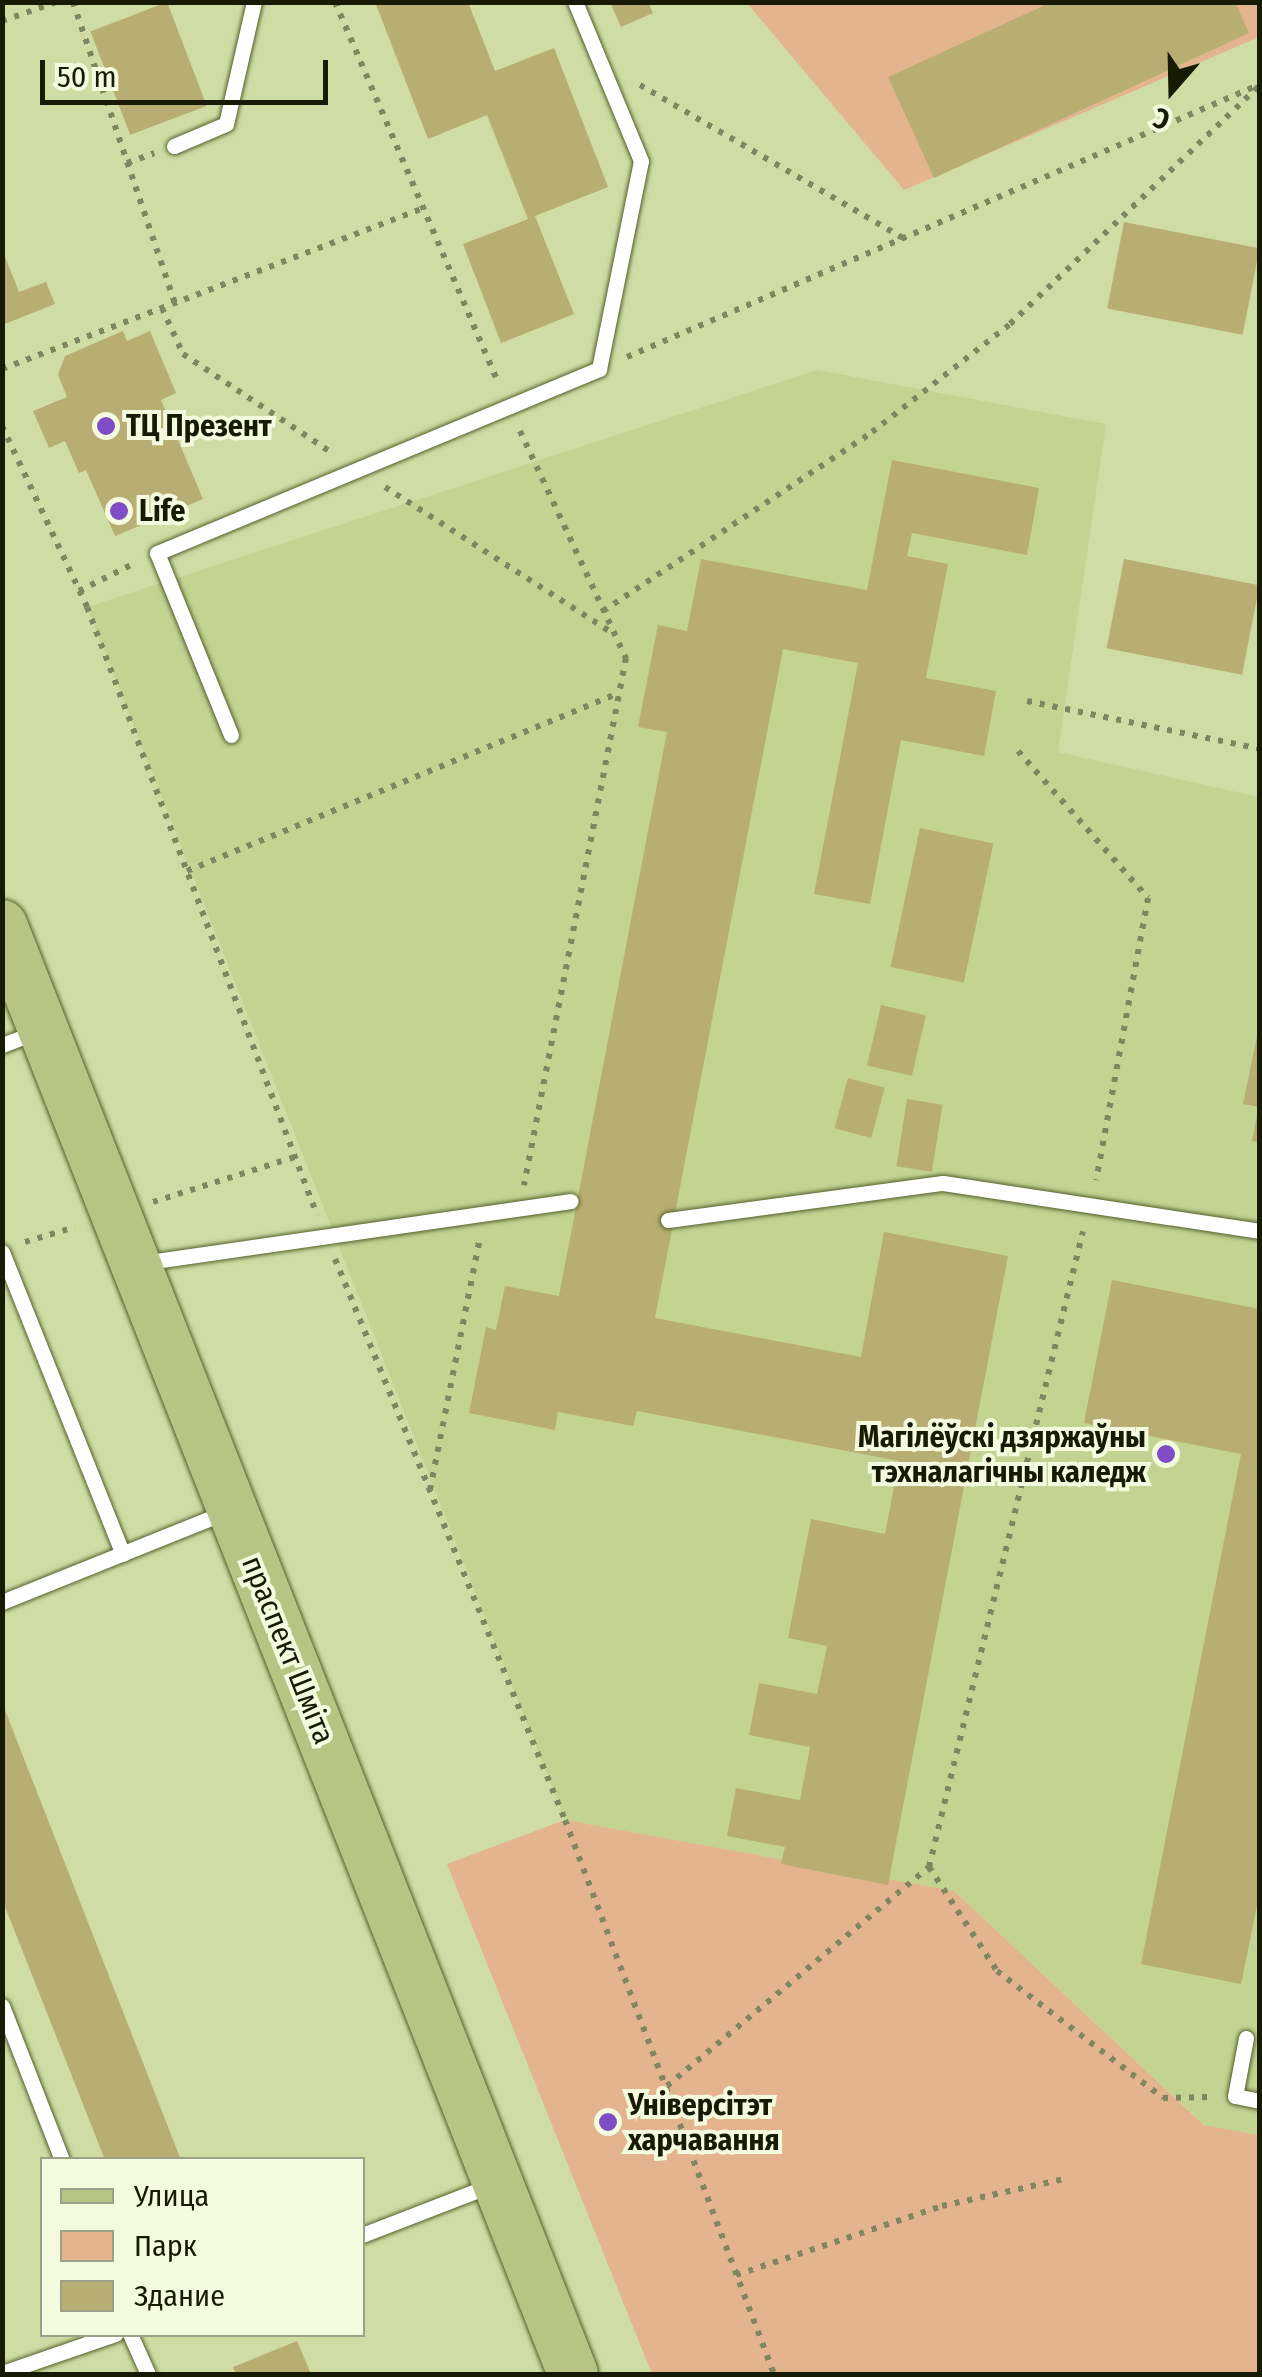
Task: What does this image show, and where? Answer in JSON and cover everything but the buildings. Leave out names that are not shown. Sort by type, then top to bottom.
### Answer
[{"type":"main road","name":"праспект Шміта","points":[[2,926],[22,1038],[137,1263],[573,2374]]},
{"type":"lane","points":[[174,146],[226,124],[254,2]]},
{"type":"lane","points":[[231,736],[157,552],[599,369],[641,161],[574,2]]},
{"type":"lane","points":[[668,1220],[944,1183],[1260,1231]]},
{"type":"lane","points":[[137,1263],[323,1230],[571,1201]]},
{"type":"lane","points":[[2,1252],[124,1554]]},
{"type":"lane","points":[[2,1602],[232,1510]]},
{"type":"lane","points":[[2,2006],[61,2157]]},
{"type":"lane","points":[[1246,2038],[1235,2096],[1260,2100]]},
{"type":"lane","points":[[365,2233],[498,2182]]},
{"type":"lane","points":[[2,2373],[105,2337]]},
{"type":"lane","points":[[131,2337],[148,2374]]},
{"type":"path","points":[[2,21],[58,2]]},
{"type":"path","points":[[73,2],[175,304]]},
{"type":"path","points":[[335,2],[420,209],[626,658],[519,1208]]},
{"type":"path","points":[[600,62],[903,238]]},
{"type":"path","points":[[599,369],[1260,85]]},
{"type":"path","points":[[604,610],[872,432],[1010,324],[1260,85]]},
{"type":"path","points":[[2,369],[420,209]]},
{"type":"path","points":[[2,426],[80,591],[323,1230],[667,2086],[774,2374]]},
{"type":"path","points":[[80,591],[157,552]]},
{"type":"path","points":[[187,870],[619,693]]},
{"type":"path","points":[[1027,701],[1260,750]]},
{"type":"path","points":[[667,2086],[929,1867],[1129,1036],[1148,898],[1018,750]]},
{"type":"path","points":[[430,1491],[484,1212]]},
{"type":"path","points":[[929,1867],[997,1971],[1163,2098],[1235,2096]]},
{"type":"path","points":[[736,2275],[942,2206],[1068,2178]]},
{"type":"shaded area","points":[[817,370],[1106,424],[1058,752],[1259,797],[1259,2135],[1205,2125],[954,1891],[565,1820],[87,607]]},
{"type":"green space","points":[[747,3],[1259,3],[1259,37],[904,190]]},
{"type":"green space","points":[[565,1820],[954,1891],[1204,2125],[1259,2135],[1259,2374],[652,2374],[447,1864]]},
{"type":"place","name":"ТЦ Презент","points":[[106,426]]},
{"type":"place","name":"Life","points":[[119,511]]},
{"type":"place","name":"Магілёўскі дзяржаўны тэхналагічны каледж","points":[[1166,1454]]},
{"type":"place","name":"Універсітэт харчавання","points":[[608,2122]]}]
